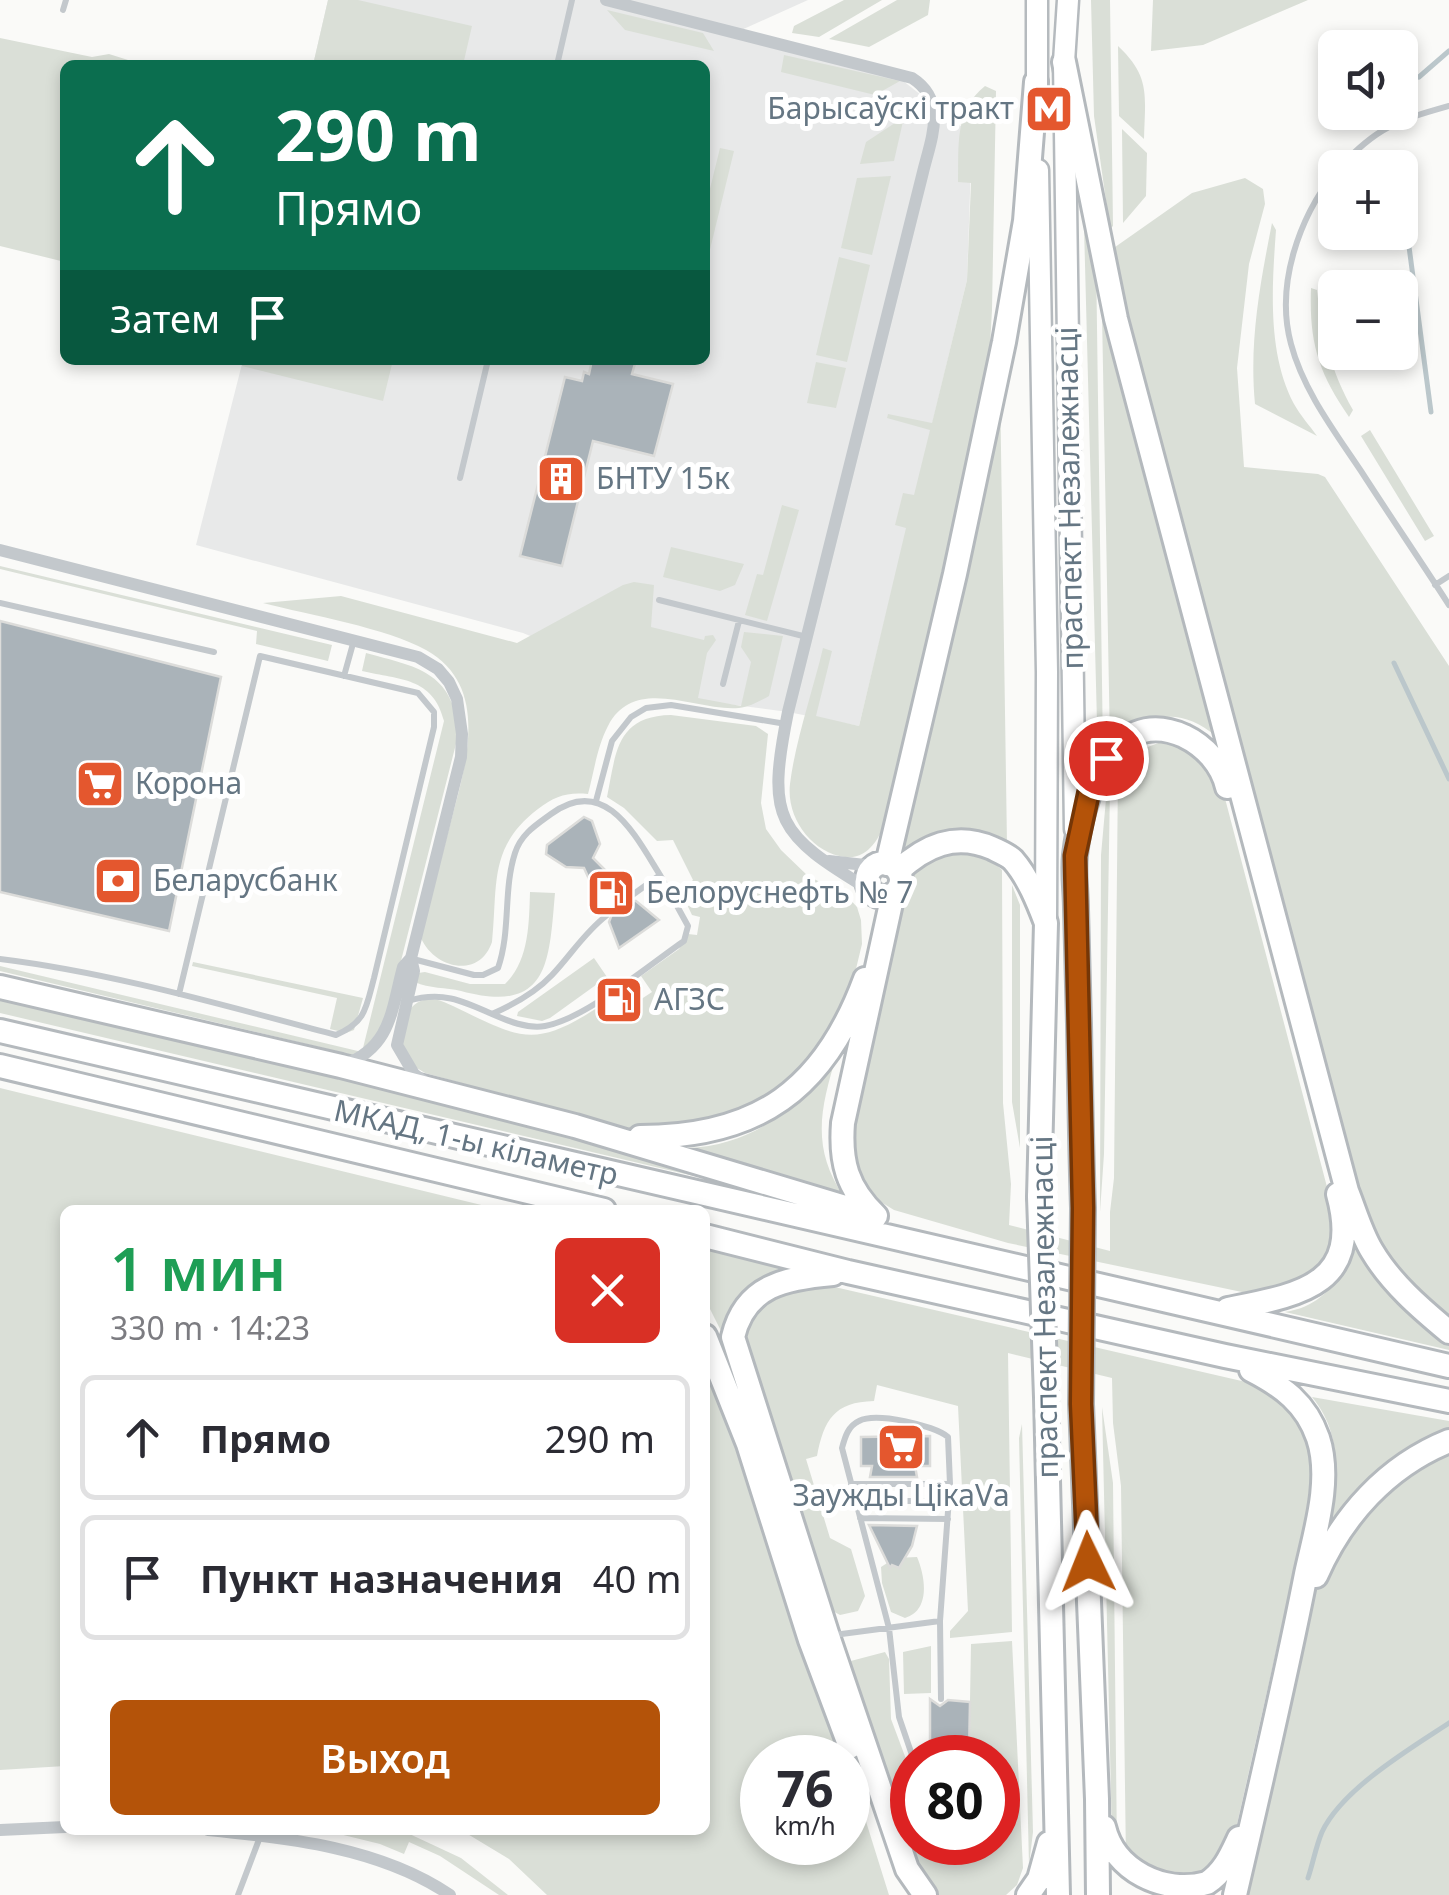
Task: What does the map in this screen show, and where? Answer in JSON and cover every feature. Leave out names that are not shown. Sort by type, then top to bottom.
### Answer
[{"type":"highway","points":[[1064,62],[1116,319],[1347,1191],[1370,1248],[1425,1312],[1449,1332]]},
{"type":"highway","points":[[886,867],[955,574],[1004,342],[1025,222],[1036,82]]},
{"type":"highway","points":[[1075,856],[1089,791],[1106,758],[1136,733],[1171,731],[1189,738],[1224,773],[1340,1202],[1342,1247],[1334,1267],[1307,1290],[1219,1311]]},
{"type":"highway","points":[[886,867],[950,841],[987,846],[1012,860],[1036,896],[1046,924]]},
{"type":"highway","name":"праспект Незалежнасці","points":[[1075,856],[1083,1208],[1081,1404],[1098,1895]]},
{"type":"highway","points":[[881,894],[900,884],[886,867]]},
{"type":"highway","points":[[618,1137],[704,1134],[763,1112],[807,1080],[846,1022],[864,982],[881,894]]},
{"type":"highway","points":[[875,1216],[850,1186],[841,1148],[881,894]]},
{"type":"highway","name":"праспект Незалежнасці","points":[[1046,924],[1040,1197],[1058,1895]]},
{"type":"highway","points":[[0,988],[342,1066],[618,1137],[875,1216],[952,1251]]},
{"type":"highway","name":"МКАД, 1-ы кіламетр","points":[[0,1031],[1449,1366]]},
{"type":"highway","name":"МКАД, 1-ы кіламетр","points":[[0,1066],[584,1205]]},
{"type":"highway","points":[[522,1189],[555,1205]]},
{"type":"highway","points":[[710,1237],[1008,1308],[1449,1401]]},
{"type":"highway","points":[[848,1272],[788,1279],[763,1291],[738,1318],[733,1337],[819,1638],[904,1895]]},
{"type":"highway","points":[[710,1349],[907,1869],[925,1895]]},
{"type":"highway","points":[[1225,1356],[1284,1387],[1296,1399],[1318,1436],[1323,1456],[1318,1515],[1291,1651],[1235,1895]]},
{"type":"highway","points":[[1291,1651],[1310,1590],[1329,1546],[1349,1516],[1394,1473],[1449,1441]]},
{"type":"highway","points":[[1097,1799],[1108,1843],[1122,1867],[1134,1878],[1161,1888],[1191,1890],[1206,1883],[1228,1862],[1260,1783]]},
{"type":"highway","points":[[1028,1895],[1040,1879],[1057,1810]]},
{"type":"main road","name":"праспект Незалежнасці","points":[[1037,0],[1047,672],[1046,924]]},
{"type":"main road","name":"праспект Незалежнасці","points":[[1068,0],[1064,62],[1075,856]]},
{"type":"street","points":[[606,0],[658,6],[912,78],[929,92],[935,106],[924,172],[786,724],[778,772],[781,814],[790,830],[817,858],[881,894]]},
{"type":"street","points":[[0,550],[354,639],[418,657],[438,668],[449,682],[460,716],[461,756],[412,958],[414,971],[398,1044],[414,1074],[437,1090]]},
{"type":"street","points":[[817,858],[886,867]]},
{"type":"street","points":[[342,1066],[362,1058],[381,1040],[402,967],[412,958]]},
{"type":"street","points":[[0,1830],[60,1826]]},
{"type":"street","points":[[252,1835],[352,1853],[387,1864],[450,1895]]},
{"type":"lane","points":[[63,10],[66,0]]},
{"type":"lane","points":[[558,60],[572,0]]},
{"type":"lane","points":[[1357,150],[1396,120],[1449,106]]},
{"type":"lane","points":[[1318,194],[1299,235],[1286,308],[1290,342],[1302,375],[1339,438],[1449,605]]},
{"type":"lane","points":[[460,478],[487,365]]},
{"type":"lane","points":[[1436,585],[1449,576]]},
{"type":"lane","points":[[659,600],[808,637]]},
{"type":"lane","points":[[0,603],[214,652]]},
{"type":"lane","points":[[724,684],[739,621]]},
{"type":"lane","points":[[344,676],[354,639]]},
{"type":"lane","points":[[0,959],[179,994],[336,1035],[354,1027],[364,1015],[434,727],[434,712],[418,692],[260,656],[179,994]]},
{"type":"lane","points":[[596,801],[612,741],[632,717],[646,708],[670,705],[786,724]]},
{"type":"lane","points":[[406,1001],[424,996],[453,996],[525,1026],[543,1026],[594,1003],[684,941],[688,926],[630,828],[596,801],[567,802],[525,833],[516,848],[498,968],[474,976],[412,958]]},
{"type":"lane","points":[[631,896],[660,875]]},
{"type":"lane","points":[[492,1014],[516,1004],[540,985],[606,916]]},
{"type":"lane","points":[[905,1735],[898,1717],[889,1628],[842,1448],[853,1424],[870,1417],[939,1430],[948,1437],[950,1484],[940,1621],[941,1699]]},
{"type":"lane","points":[[850,1484],[950,1484]]},
{"type":"lane","points":[[855,1501],[949,1501]]},
{"type":"lane","points":[[860,1518],[948,1519]]},
{"type":"lane","points":[[819,1638],[940,1621]]},
{"type":"lane","points":[[238,1895],[261,1836]]},
{"type":"shaded area","points":[[328,0],[808,0],[737,32],[893,73],[972,135],[967,280],[859,726],[681,698],[523,633],[196,545],[242,365],[710,365],[710,60],[314,60]]},
{"type":"shaded area","points":[[328,0],[358,0],[472,26],[464,60],[314,60]]},
{"type":"shaded area","points":[[844,0],[882,0],[819,37],[792,33],[794,26]]},
{"type":"shaded area","points":[[897,0],[930,0],[928,15],[869,47],[829,39]]},
{"type":"shaded area","points":[[1091,0],[1110,0],[1110,229],[1094,116]]},
{"type":"shaded area","points":[[1153,0],[1308,0],[1203,45],[1151,51]]},
{"type":"shaded area","points":[[607,10],[703,33],[714,51],[625,30]]},
{"type":"shaded area","points":[[0,38],[92,57],[109,54],[128,60],[60,60],[60,261],[0,246]]},
{"type":"shaded area","points":[[1118,46],[1136,68],[1144,88],[1144,139],[1119,116]]},
{"type":"shaded area","points":[[784,55],[900,81],[875,95],[781,72]]},
{"type":"shaded area","points":[[985,86],[996,91],[990,346],[887,820],[866,851],[845,857],[822,849],[797,821],[790,797],[792,768],[823,648],[832,651],[816,716],[859,726],[906,528],[895,525],[903,493],[914,495],[930,430],[887,418],[888,414],[932,423],[967,280],[971,183],[958,182],[960,130],[968,106]]},
{"type":"shaded area","points":[[904,117],[894,161],[860,164],[866,142]]},
{"type":"shaded area","points":[[1122,129],[1147,153],[1146,196],[1123,223]]},
{"type":"shaded area","points":[[720,148],[734,151],[710,249],[710,189]]},
{"type":"shaded area","points":[[891,176],[872,255],[841,248],[857,178]]},
{"type":"shaded area","points":[[1245,178],[1263,189],[1265,204],[1249,264],[1237,368],[1244,467],[1325,477],[1449,666],[1449,1322],[1402,1277],[1367,1225],[1108,252],[1192,193]]},
{"type":"shaded area","points":[[1083,188],[1096,256],[1103,753],[1098,761]]},
{"type":"shaded area","points":[[1272,223],[1276,230],[1273,296],[1279,363],[1294,404],[1317,436],[1255,404],[1255,336]]},
{"type":"shaded area","points":[[839,257],[870,265],[847,362],[816,355]]},
{"type":"shaded area","points":[[1101,260],[1217,737],[1188,720],[1162,717],[1137,727],[1110,745]]},
{"type":"shaded area","points":[[1311,288],[1317,290],[1318,296],[1318,356]]},
{"type":"shaded area","points":[[816,362],[846,368],[836,408],[807,403]]},
{"type":"shaded area","points":[[242,365],[392,365],[383,401]]},
{"type":"shaded area","points":[[1335,370],[1353,410],[1349,417],[1330,385],[1323,371]]},
{"type":"shaded area","points":[[1000,383],[1007,844],[970,831],[942,835],[903,848]]},
{"type":"shaded area","points":[[1370,430],[1434,536],[1425,541],[1361,436]]},
{"type":"shaded area","points":[[782,505],[799,510],[767,621],[745,615],[757,574],[763,575]]},
{"type":"shaded area","points":[[671,547],[744,564],[735,585],[720,591],[663,577]]},
{"type":"shaded area","points":[[0,566],[332,645],[328,661],[256,644],[257,631]]},
{"type":"shaded area","points":[[634,582],[654,585],[651,627],[704,640],[705,636],[713,635],[716,640],[707,653],[698,698],[741,706],[751,662],[741,647],[744,632],[783,636],[769,696],[739,708],[650,699],[620,710],[604,734],[588,794],[567,794],[550,801],[522,823],[511,838],[498,868],[492,942],[486,954],[467,965],[436,957],[421,938],[466,754],[467,706],[460,685],[447,666],[410,642],[263,603],[341,596],[517,643]]},
{"type":"shaded area","points":[[366,653],[416,668],[440,684],[449,696],[459,732],[385,1024],[372,1048],[357,1056],[0,971],[0,966],[362,1052],[444,721],[432,696],[423,688],[402,679],[362,671]]},
{"type":"shaded area","points":[[671,715],[756,726],[768,734],[761,803],[766,829],[808,876],[846,895],[857,907],[862,944],[855,973],[837,1018],[794,1077],[773,1097],[725,1121],[642,1133],[425,1073],[413,1065],[403,1051],[401,1034],[405,1016],[416,1003],[439,1000],[496,1026],[529,1035],[561,1028],[603,1004],[614,1017],[652,992],[641,976],[679,949],[688,934],[697,935],[700,917],[692,915],[681,892],[693,880],[673,840],[657,841],[607,797],[617,752],[629,730],[653,717]]},
{"type":"shaded area","points":[[1169,739],[1200,756],[1222,787],[1332,1206],[1334,1243],[1310,1280],[1261,1296],[1008,1243],[894,1210],[881,1202],[858,1174],[849,1126],[904,883],[925,862],[950,852],[963,851],[990,860],[1002,870],[1003,1103],[1011,1184],[1009,1225],[1110,1251],[1118,770],[1137,751]]},
{"type":"shaded area","points":[[1110,786],[1104,1154],[1100,1212],[1101,855]]},
{"type":"shaded area","points":[[1012,885],[1020,905],[1020,1148],[1012,1102]]},
{"type":"shaded area","points":[[530,892],[555,893],[546,960],[528,988],[512,995],[490,996],[415,982],[418,973],[425,972],[470,984],[505,984],[523,953]]},
{"type":"shaded area","points":[[594,958],[607,977],[550,1018],[542,1021],[517,1016],[518,1012]]},
{"type":"shaded area","points":[[193,962],[363,998],[354,1030],[346,1033],[330,1029],[337,998],[192,966]]},
{"type":"shaded area","points":[[0,996],[644,1151],[732,1181],[732,1185],[0,1013]]},
{"type":"shaded area","points":[[837,1054],[826,1093],[822,1128],[827,1162],[844,1197],[687,1148],[734,1140],[773,1120],[807,1091]]},
{"type":"shaded area","points":[[0,1088],[481,1205],[60,1205],[60,1766],[0,1770]]},
{"type":"shaded area","points":[[1356,1241],[1396,1300],[1449,1350],[1285,1312],[1311,1303],[1330,1288]]},
{"type":"shaded area","points":[[710,1249],[783,1269],[743,1292],[730,1310],[722,1333],[710,1309]]},
{"type":"shaded area","points":[[809,1285],[839,1288],[1246,1382],[1285,1402],[1297,1415],[1310,1445],[1309,1506],[1235,1833],[1227,1852],[1196,1881],[1126,1862],[1121,1486],[1112,1378],[1008,1353],[1012,1632],[950,1638],[950,1631],[968,1611],[958,1406],[877,1385],[874,1401],[849,1405],[833,1415],[823,1432],[817,1456],[806,1459],[830,1538],[851,1549],[865,1596],[858,1611],[840,1615],[831,1610],[744,1336],[760,1306],[776,1295]]},
{"type":"shaded area","points":[[710,1365],[838,1735],[740,1735],[740,1865],[870,1865],[870,1834],[889,1895],[547,1895],[509,1859],[469,1835],[710,1835]]},
{"type":"shaded area","points":[[1312,1397],[1449,1421],[1449,1429],[1384,1470],[1330,1525],[1336,1475],[1334,1443]]},
{"type":"shaded area","points":[[1102,1407],[1113,1483],[1117,1852],[1112,1838]]},
{"type":"shaded area","points":[[1022,1424],[1033,1832],[1029,1865],[1019,1438]]},
{"type":"shaded area","points":[[1449,1450],[1449,1895],[1242,1895],[1319,1581],[1335,1551],[1366,1510],[1397,1483]]},
{"type":"shaded area","points":[[917,1557],[924,1593],[919,1608],[905,1618],[891,1612],[881,1567],[895,1558]]},
{"type":"shaded area","points":[[1012,1641],[1017,1735],[969,1735],[971,1644]]},
{"type":"shaded area","points":[[931,1646],[931,1693],[904,1694],[903,1652]]},
{"type":"shaded area","points":[[885,1652],[889,1659],[891,1719],[897,1735],[890,1735],[890,1789],[847,1662]]},
{"type":"shaded area","points":[[1020,1806],[1023,1868],[1017,1885],[1006,1895],[938,1895],[921,1880],[916,1865],[1020,1865]]},
{"type":"shaded area","points":[[343,1835],[412,1835],[461,1858],[508,1895],[499,1895],[440,1856],[409,1842],[404,1854]]},
{"type":"building","name":"БНТУ 15к","points":[[591,365],[635,365],[632,374],[673,384],[654,456],[593,441],[562,566],[520,556],[565,377],[582,381],[584,372],[589,374]]},
{"type":"building","name":"Корона","points":[[0,621],[221,677],[169,931],[0,892]]},
{"type":"building","points":[[584,817],[592,821],[600,844],[593,858],[626,891],[626,901],[636,901],[659,920],[619,948],[609,922],[612,914],[603,910],[584,868],[566,867],[546,854],[547,845]]},
{"type":"building","points":[[930,1436],[930,1466],[915,1466],[917,1477],[870,1477],[872,1466],[861,1466],[861,1437]]},
{"type":"building","points":[[869,1525],[917,1526],[912,1546],[899,1568],[890,1568]]},
{"type":"building","points":[[930,1699],[940,1706],[948,1700],[970,1702],[969,1735],[930,1735]]},
{"type":"waterway","points":[[1419,77],[1449,51]]},
{"type":"waterway","points":[[1409,250],[1431,412]]},
{"type":"waterway","points":[[1394,663],[1449,779]]},
{"type":"waterway","points":[[1308,1878],[1322,1832],[1345,1800],[1397,1757],[1449,1723]]},
{"type":"place","name":"Барысаўскі тракт","points":[[1049,109]]},
{"type":"place","name":"БНТУ 15к","points":[[561,479]]},
{"type":"place","name":"Корона","points":[[100,784]]},
{"type":"place","name":"Беларусбанк","points":[[118,881]]},
{"type":"place","name":"Белоруснефть № 7","points":[[611,893]]},
{"type":"place","name":"АГЗС","points":[[619,1000]]},
{"type":"place","name":"Заужды ЦікаVа","points":[[901,1447]]},
{"type":"route","points":[[1088,1562],[1081,1404],[1083,1208],[1075,856],[1089,791],[1106,758]]}]
